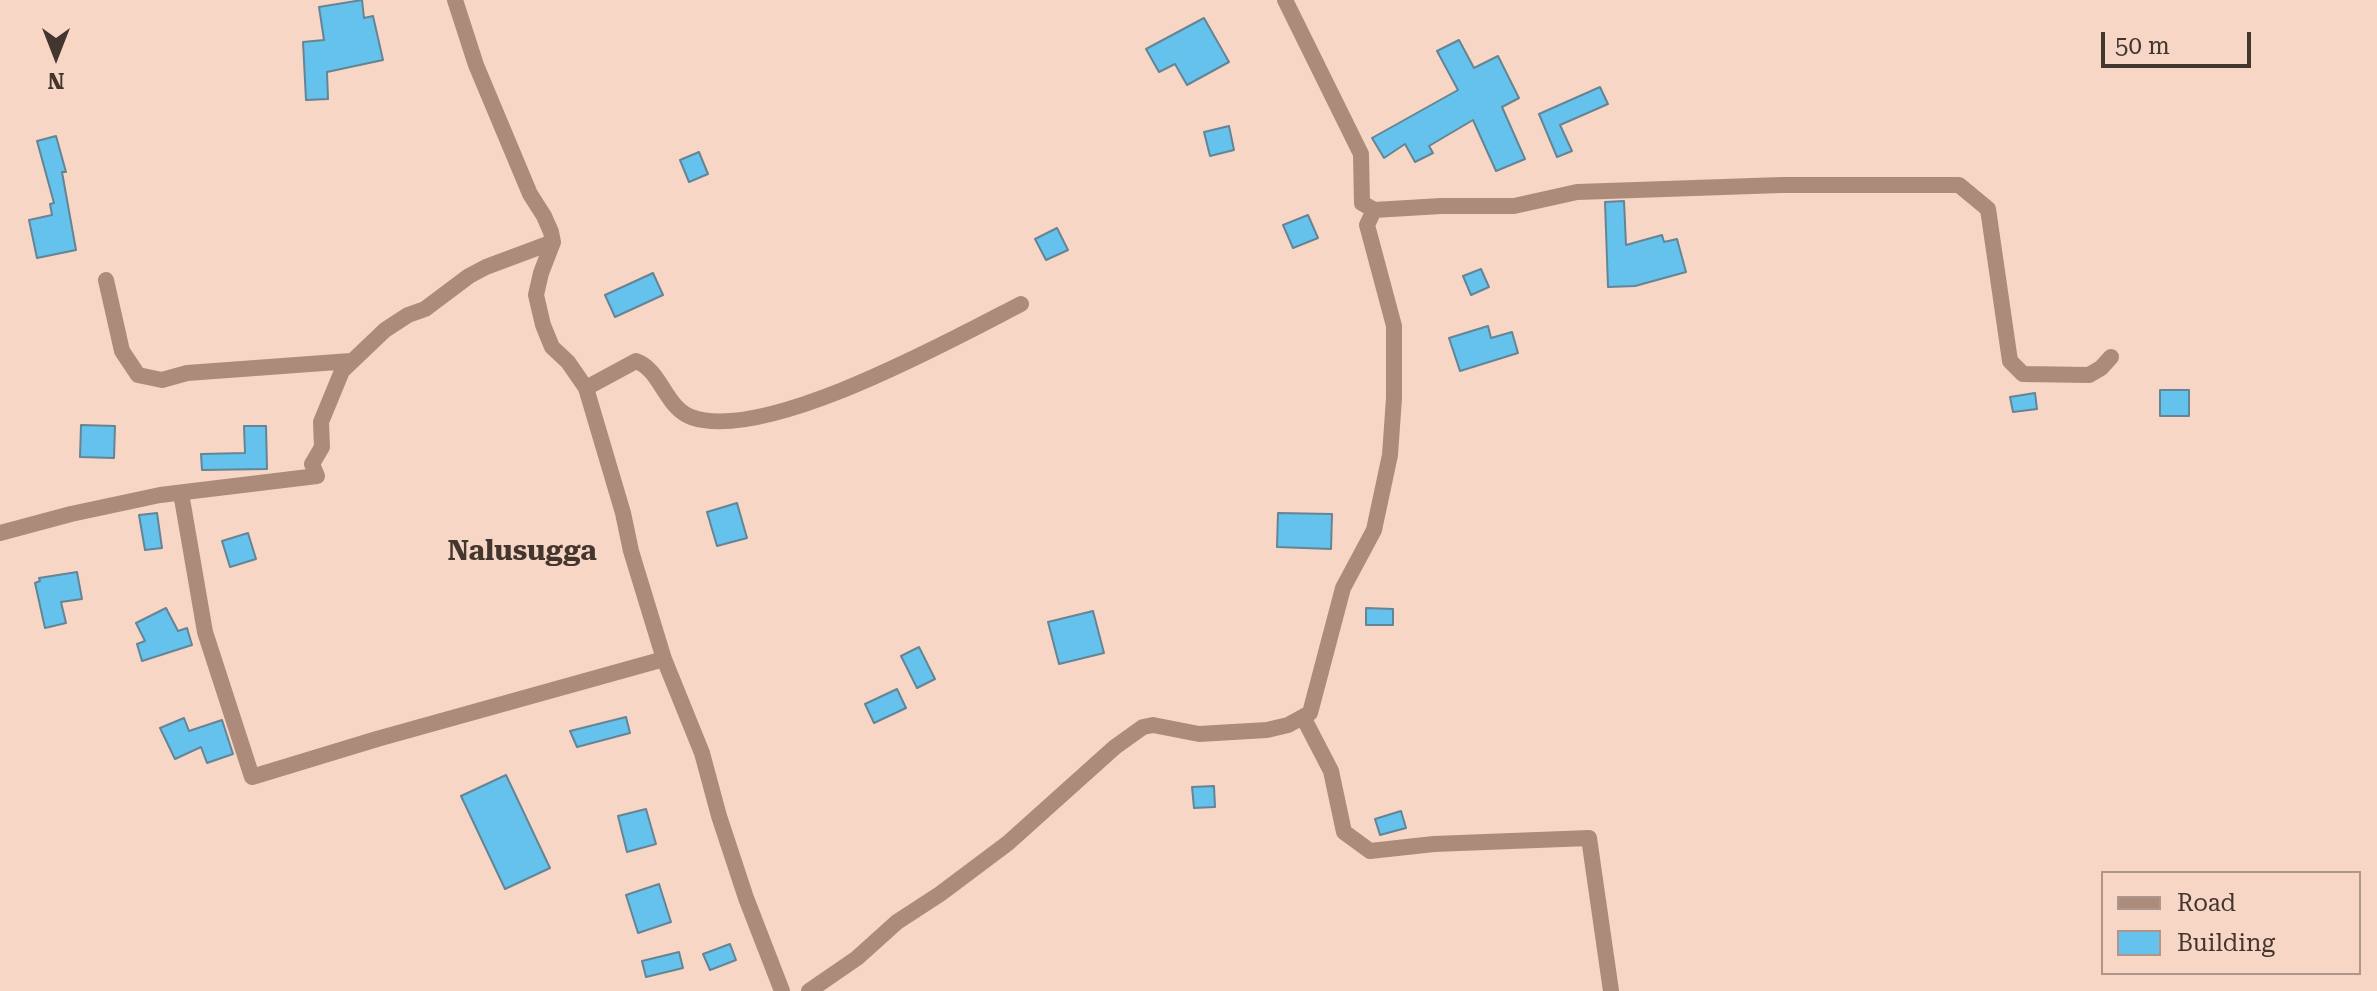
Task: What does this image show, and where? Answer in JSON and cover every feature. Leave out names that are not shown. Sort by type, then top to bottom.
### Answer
[{"type":"street","points":[[455,0],[476,65],[530,194],[548,224],[553,242],[536,295],[543,325],[552,347],[568,362],[586,388],[664,659],[702,753],[741,884],[782,991]]},
{"type":"street","points":[[1285,0],[1361,154],[1362,203],[1374,210],[1514,206],[1577,192],[1782,185],[1959,185],[1988,209],[2010,361],[2023,374],[2089,375],[2111,357]]},
{"type":"street","points":[[809,991],[857,958],[897,922],[1008,843],[1115,747],[1143,727],[1153,725],[1199,734],[1267,730],[1288,725],[1310,713],[1343,588],[1374,530],[1390,455],[1394,326],[1367,225],[1374,210]]},
{"type":"street","points":[[0,533],[71,514],[181,493],[317,476],[312,464],[322,447],[321,422],[342,371],[351,361],[385,330],[408,315],[425,309],[469,276],[553,242]]},
{"type":"street","points":[[106,280],[122,351],[138,375],[162,380],[187,373],[351,361]]},
{"type":"street","points":[[586,388],[633,362],[639,362],[688,416],[710,420],[749,420],[863,381],[1021,304]]},
{"type":"street","points":[[181,493],[205,632],[252,777],[664,659]]},
{"type":"street","points":[[1303,717],[1331,771],[1344,832],[1370,851],[1434,844],[1589,838],[1611,991]]},
{"type":"building","points":[[362,0],[364,18],[373,16],[383,60],[327,72],[328,99],[306,100],[303,42],[324,40],[319,7]]},
{"type":"building","points":[[1204,18],[1229,62],[1187,85],[1175,64],[1159,72],[1146,49]]},
{"type":"building","points":[[1459,40],[1474,68],[1498,56],[1519,98],[1502,107],[1525,159],[1496,171],[1473,120],[1429,146],[1433,153],[1415,162],[1405,144],[1384,158],[1372,138],[1458,90],[1437,51]]},
{"type":"building","points":[[1600,87],[1608,104],[1560,125],[1572,151],[1557,157],[1539,114]]},
{"type":"building","points":[[1229,126],[1234,150],[1210,156],[1204,132]]},
{"type":"building","points":[[56,136],[66,172],[62,172],[76,250],[37,258],[29,220],[52,215],[50,204],[54,203],[37,141]]},
{"type":"building","points":[[699,152],[708,174],[689,182],[680,160]]},
{"type":"building","points":[[1624,201],[1626,245],[1662,235],[1664,242],[1677,239],[1686,272],[1635,286],[1608,287],[1605,202]]},
{"type":"building","points":[[1308,215],[1318,238],[1293,248],[1283,225]]},
{"type":"building","points":[[1057,228],[1068,250],[1046,260],[1035,239]]},
{"type":"building","points":[[1481,269],[1489,287],[1471,295],[1463,276]]},
{"type":"building","points":[[653,273],[663,295],[615,317],[605,295]]},
{"type":"building","points":[[1488,326],[1491,338],[1512,332],[1518,353],[1460,371],[1449,338]]},
{"type":"building","points":[[2160,390],[2189,390],[2189,416],[2160,416]]},
{"type":"building","points":[[2035,393],[2037,409],[2013,412],[2010,397]]},
{"type":"building","points":[[81,425],[115,426],[114,458],[80,457]]},
{"type":"building","points":[[244,426],[266,426],[267,469],[202,470],[201,454],[245,453]]},
{"type":"building","points":[[737,503],[747,538],[717,546],[707,512]]},
{"type":"building","points":[[157,513],[162,548],[145,550],[139,515]]},
{"type":"building","points":[[1278,513],[1332,514],[1331,549],[1277,547]]},
{"type":"building","points":[[248,533],[256,559],[230,567],[222,541]]},
{"type":"building","points":[[77,572],[82,599],[61,602],[66,623],[45,628],[35,583],[40,581],[39,578]]},
{"type":"building","points":[[166,608],[178,631],[187,628],[192,645],[142,661],[137,644],[145,641],[136,623]]},
{"type":"building","points":[[1366,608],[1393,609],[1393,625],[1366,625]]},
{"type":"building","points":[[1093,611],[1104,653],[1059,664],[1048,622]]},
{"type":"building","points":[[919,647],[935,679],[917,688],[901,656]]},
{"type":"building","points":[[897,689],[906,708],[874,723],[865,704]]},
{"type":"building","points":[[626,717],[630,733],[577,747],[570,731]]},
{"type":"building","points":[[184,718],[189,731],[222,720],[233,754],[207,763],[201,747],[175,759],[160,728]]},
{"type":"building","points":[[506,775],[550,868],[505,889],[461,796]]},
{"type":"building","points":[[1214,786],[1215,807],[1194,808],[1192,787]]},
{"type":"building","points":[[646,809],[656,844],[627,852],[618,816]]},
{"type":"building","points":[[1401,811],[1406,828],[1380,835],[1375,819]]},
{"type":"building","points":[[659,884],[671,922],[638,933],[626,895]]},
{"type":"building","points":[[730,944],[736,960],[710,970],[703,954]]},
{"type":"building","points":[[679,952],[683,968],[646,977],[642,961]]},
{"type":"district","name":"Nalusugga","points":[[522,552]]}]
